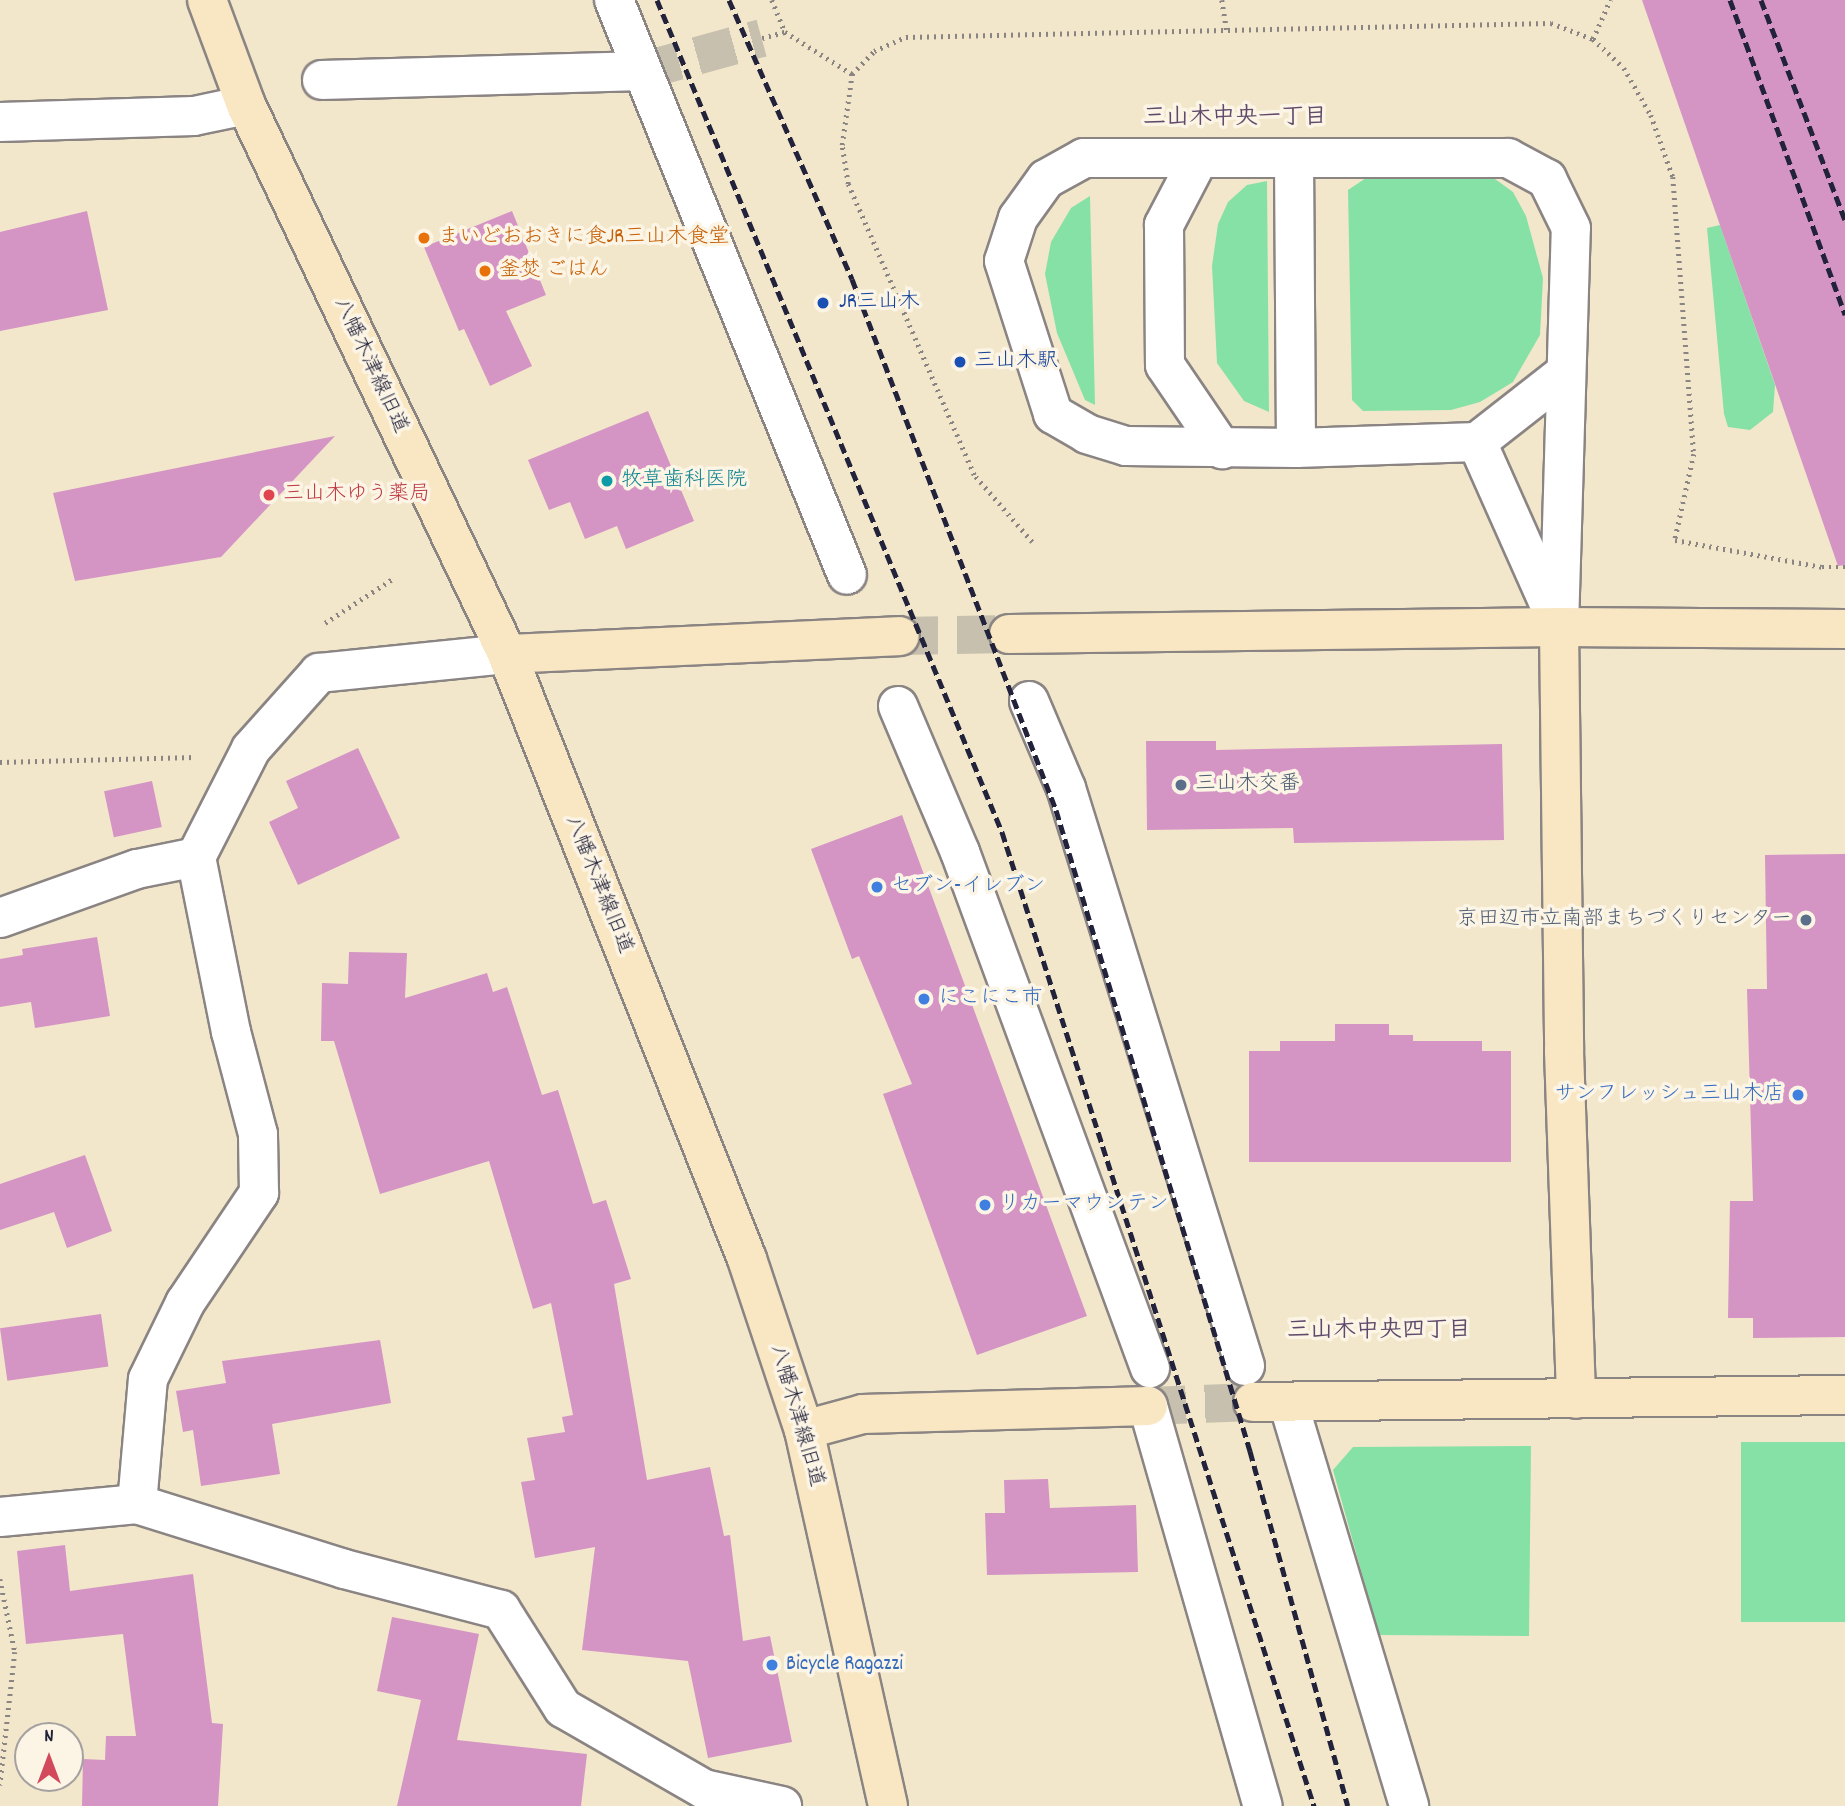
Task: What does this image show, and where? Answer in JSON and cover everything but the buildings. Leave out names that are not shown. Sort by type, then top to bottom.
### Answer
[{"type":"street","name":"八幡木津線旧道","points":[[207,0],[246,105],[507,654],[718,1184],[804,1430],[888,1806]]},
{"type":"street","points":[[614,0],[847,575]]},
{"type":"street","points":[[322,79],[642,71]]},
{"type":"street","points":[[0,122],[194,116],[246,105]]},
{"type":"street","points":[[1564,374],[1476,442],[1222,449],[1126,446],[1087,434],[1053,414],[1004,261],[1018,218],[1046,179],[1084,158],[1508,158],[1547,179],[1571,228],[1571,318],[1564,374],[1559,627],[1564,1051],[1576,1399]]},
{"type":"street","points":[[1199,158],[1164,225],[1165,365],[1222,449]]},
{"type":"street","points":[[1294,158],[1296,448]]},
{"type":"street","points":[[1476,442],[1559,627]]},
{"type":"street","points":[[1009,634],[1559,627],[1845,629]]},
{"type":"street","points":[[137,1504],[148,1379],[185,1303],[259,1193],[258,1134],[231,1032],[196,857],[251,749],[319,673],[507,654],[900,636]]},
{"type":"street","points":[[1029,701],[1066,788],[1245,1366]]},
{"type":"street","points":[[898,706],[960,852],[1150,1368]]},
{"type":"street","points":[[0,918],[137,869],[196,857]]},
{"type":"street","points":[[1409,1806],[1270,1402],[1845,1395]]},
{"type":"street","points":[[804,1430],[863,1414],[1148,1406],[1264,1806]]},
{"type":"street","points":[[0,1517],[137,1504],[344,1569],[502,1610],[563,1708],[704,1789],[782,1806]]},
{"type":"path","points":[[772,0],[785,32],[852,74]]},
{"type":"path","points":[[1222,0],[1227,30]]},
{"type":"path","points":[[1593,40],[1610,0]]},
{"type":"path","points":[[762,38],[785,32]]},
{"type":"path","points":[[1675,540],[1822,567],[1845,566]]},
{"type":"path","points":[[321,625],[394,578]]},
{"type":"path","points":[[0,762],[199,757]]},
{"type":"path","points":[[0,1579],[15,1652],[0,1785]]},
{"type":"green space","points":[[1366,178],[1495,179],[1513,192],[1526,216],[1543,278],[1540,335],[1513,382],[1480,402],[1451,410],[1363,411],[1352,400],[1348,190]]},
{"type":"green space","points":[[1267,181],[1269,412],[1244,401],[1217,363],[1212,266],[1218,224],[1228,202],[1247,185]]},
{"type":"green space","points":[[1090,196],[1095,405],[1085,400],[1057,333],[1045,274],[1051,242],[1071,208]]},
{"type":"green space","points":[[1720,225],[1775,385],[1773,412],[1750,430],[1728,427],[1724,414],[1707,228]]},
{"type":"green space","points":[[1741,1442],[1845,1442],[1845,1622],[1741,1622]]},
{"type":"green space","points":[[1531,1446],[1529,1636],[1379,1635],[1333,1470],[1353,1447]]},
{"type":"tunnel","points":[[642,71],[762,38]]},
{"type":"tunnel","points":[[900,636],[1009,634]]},
{"type":"tunnel","points":[[1148,1406],[1253,1402]]},
{"type":"railway","points":[[657,0],[1002,832],[1314,1806]]},
{"type":"railway","points":[[729,0],[852,279],[1056,810],[1250,1451],[1348,1806]]},
{"type":"railway","points":[[1730,0],[1845,315]]},
{"type":"railway","points":[[1761,0],[1845,220]]},
{"type":"place","name":"まいどおおきに食JR三山木食堂","points":[[424,238]]},
{"type":"place","name":"釜焚 ごはん","points":[[485,271]]},
{"type":"place","name":"JR三山木","points":[[823,303]]},
{"type":"place","name":"三山木駅","points":[[960,362]]},
{"type":"place","name":"牧草歯科医院","points":[[607,481]]},
{"type":"place","name":"三山木ゆう薬局","points":[[269,495]]},
{"type":"place","name":"三山木交番","points":[[1181,785]]},
{"type":"place","name":"セブン-イレブン","points":[[877,887]]},
{"type":"place","name":"京田辺市立南部まちづくりセンター","points":[[1806,920]]},
{"type":"place","name":"にこにこ市","points":[[924,999]]},
{"type":"place","name":"サンフレッシュ三山木店","points":[[1798,1095]]},
{"type":"place","name":"リカーマウンテン","points":[[985,1205]]},
{"type":"place","name":"Bicycle Ragazzi","points":[[772,1665]]},
{"type":"district","name":"三山木中央一丁目","points":[[1235,119]]},
{"type":"district","name":"三山木中央四丁目","points":[[1379,1332]]}]
